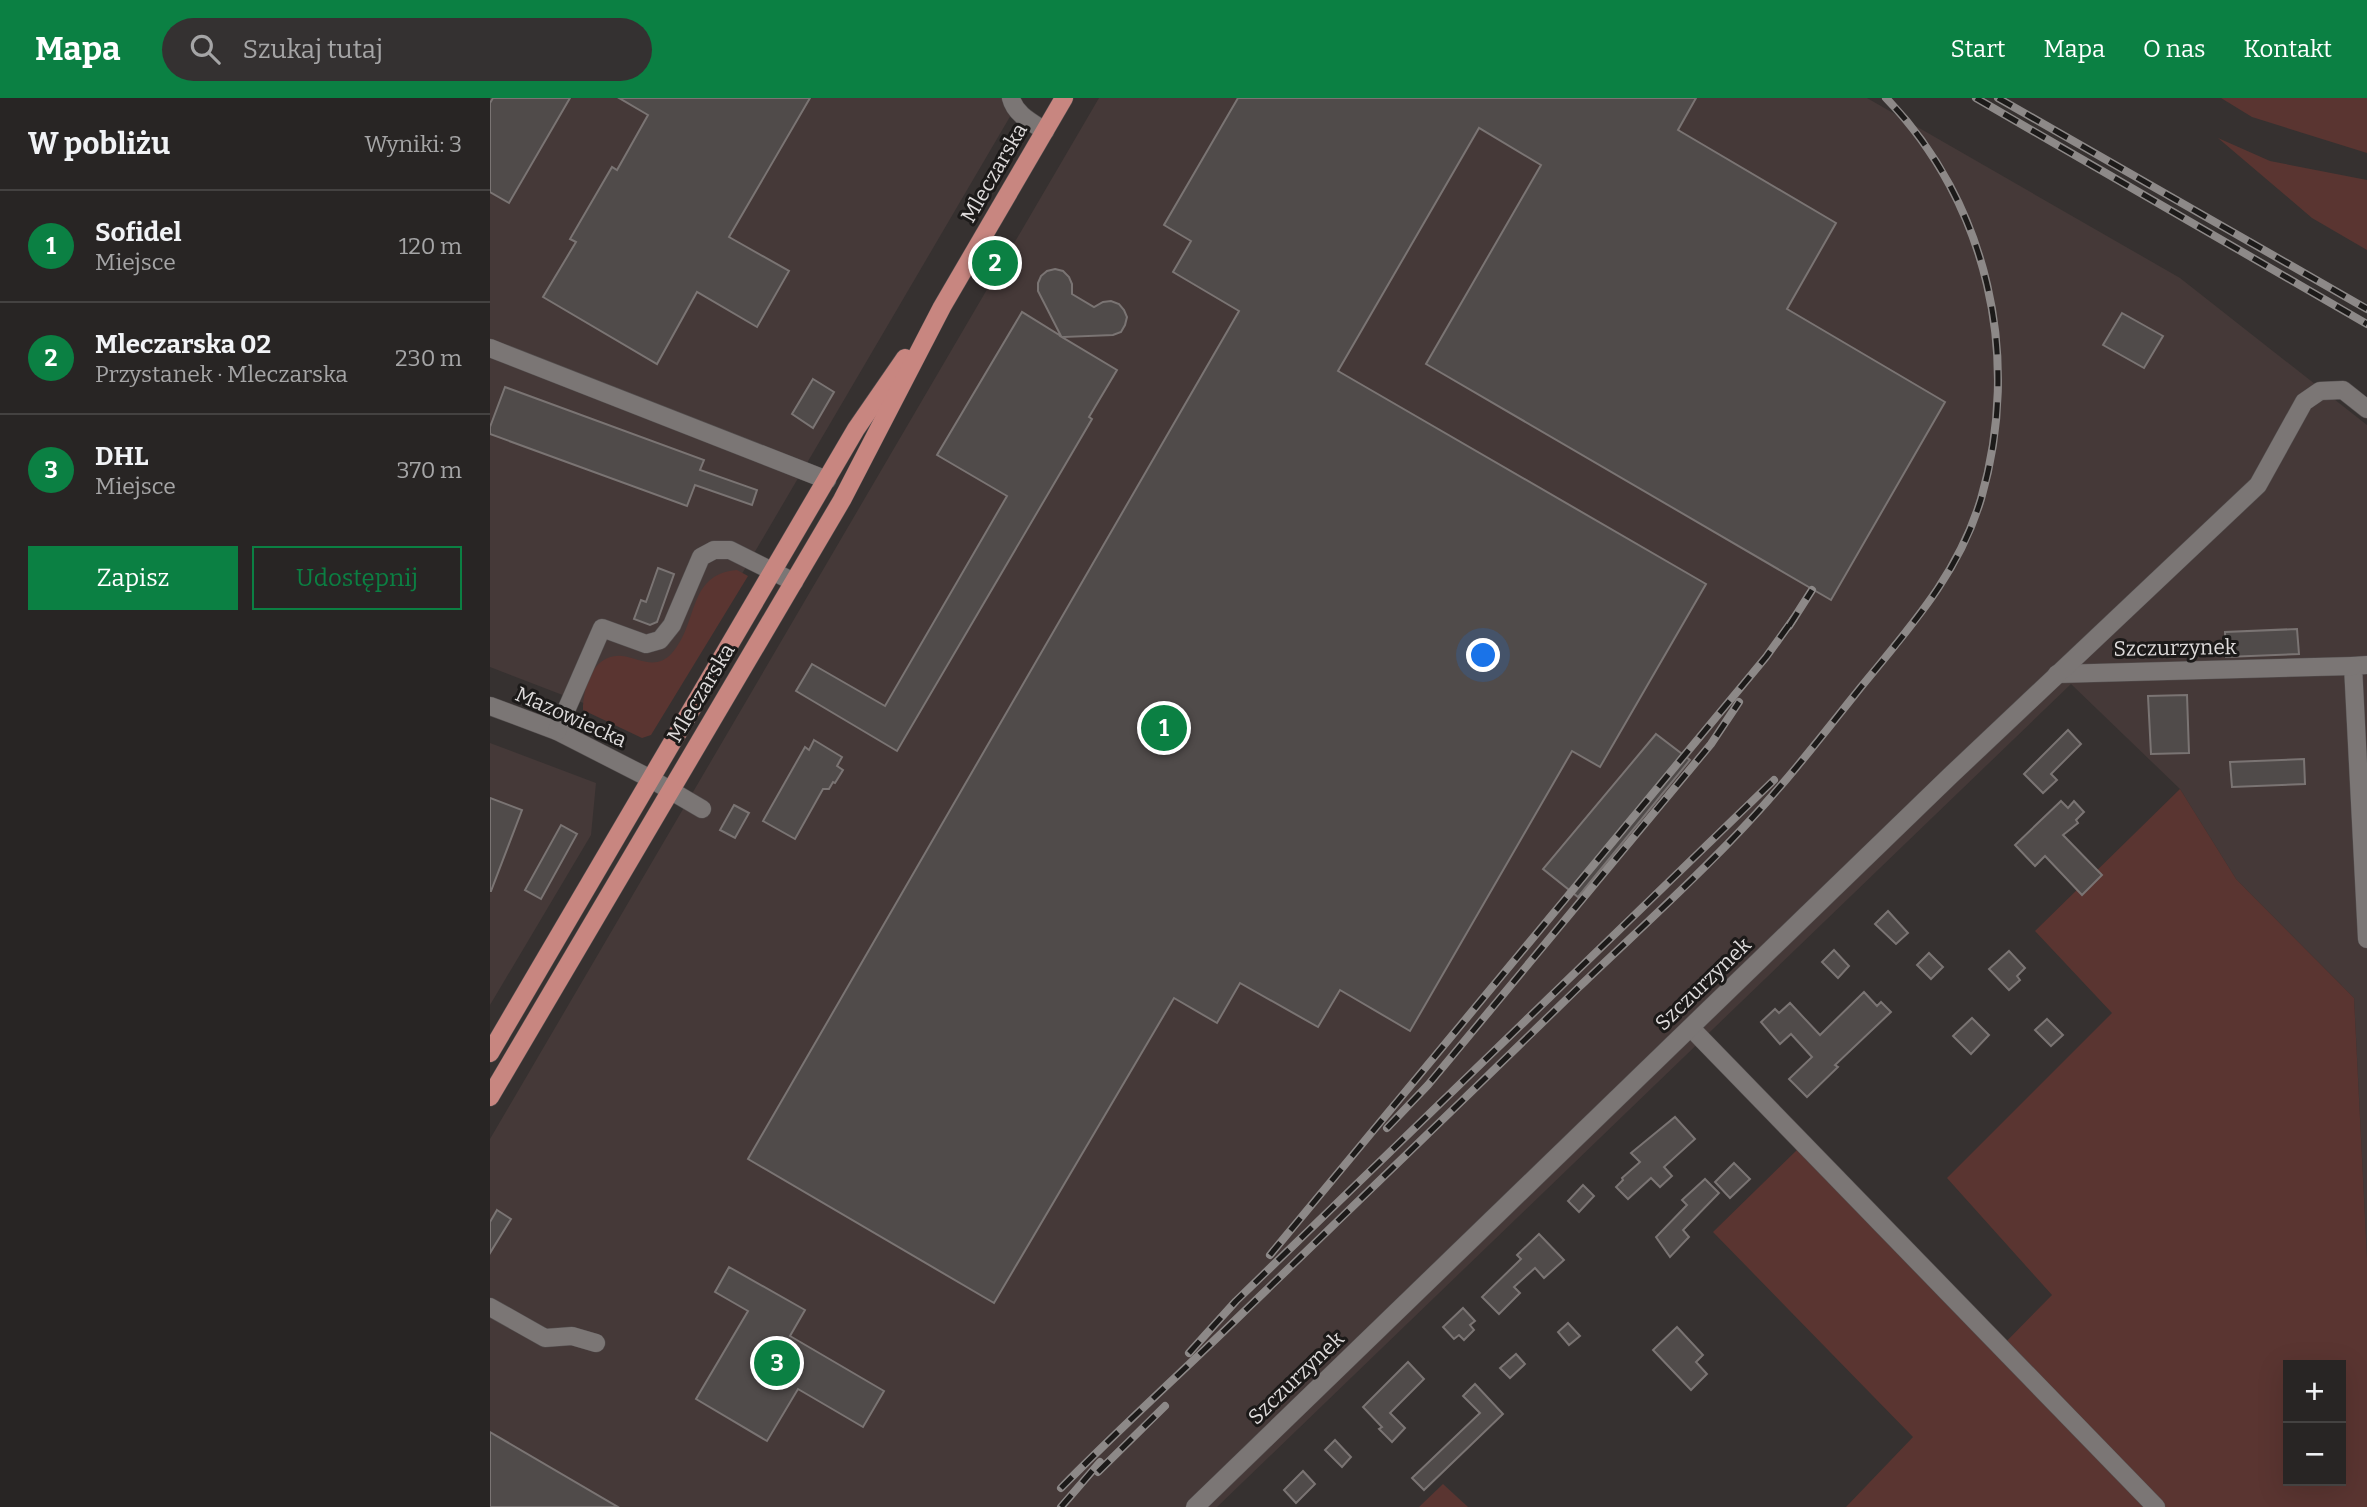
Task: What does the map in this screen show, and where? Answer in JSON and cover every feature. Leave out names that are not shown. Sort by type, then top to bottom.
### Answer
[{"type":"main road","name":"Mleczarska","points":[[490,1097],[842,500],[942,307],[1065,98]]},
{"type":"main road","name":"Mleczarska","points":[[490,1053],[856,429],[942,307]]},
{"type":"street","points":[[1011,98],[1011,102],[1024,117],[1045,131]]},
{"type":"street","points":[[490,348],[827,480]]},
{"type":"street","points":[[2057,674],[2258,485],[2304,402],[2320,391],[2343,390],[2367,409]]},
{"type":"street","points":[[557,731],[602,628],[646,643],[660,640],[672,625],[701,557],[714,550],[730,551],[794,582]]},
{"type":"street","points":[[2360,665],[2367,939]]},
{"type":"street","name":"Szczurzynek","points":[[1195,1507],[2057,674],[2360,665]]},
{"type":"street","name":"Mazowiecka","points":[[490,705],[557,731],[702,809]]},
{"type":"street","points":[[1691,1028],[2156,1507]]},
{"type":"street","points":[[490,1307],[545,1338],[572,1336],[596,1343]]},
{"type":"shaded area","points":[[490,98],[1021,98],[651,729],[490,667]]},
{"type":"shaded area","points":[[1099,98],[1867,98],[2180,278],[2367,425],[2367,1258],[2354,998],[2236,879],[2180,789],[2071,684],[1217,1507],[490,1507],[490,1139]]},
{"type":"shaded area","points":[[2221,98],[2367,98],[2367,153],[2252,117]]},
{"type":"shaded area","points":[[2218,138],[2270,161],[2367,180],[2367,250],[2312,218]]},
{"type":"shaded area","points":[[737,570],[748,576],[651,735],[642,738],[583,710],[588,682],[597,666],[612,657],[622,656],[647,662],[666,658],[680,641],[696,602],[710,580],[721,573]]},
{"type":"shaded area","points":[[490,743],[596,783],[591,835],[490,1005]]},
{"type":"shaded area","points":[[2180,789],[2236,879],[2354,998],[2367,1258],[2367,1507],[1846,1507],[1913,1437],[1713,1232],[1798,1149],[1995,1353],[2052,1295],[1947,1178],[2112,1013],[2035,931]]},
{"type":"shaded area","points":[[1443,1484],[1468,1507],[1419,1507]]},
{"type":"building","points":[[493,98],[570,98],[509,203],[490,192],[490,103]]},
{"type":"building","points":[[619,98],[810,98],[729,237],[789,271],[757,327],[697,292],[657,364],[543,297],[576,242],[570,239],[612,167],[617,170],[648,115]]},
{"type":"building","points":[[1238,98],[1696,98],[1678,130],[1836,223],[1787,309],[1945,402],[1831,600],[1426,364],[1541,165],[1479,128],[1338,371],[1706,584],[1600,767],[1572,751],[1410,1031],[1340,990],[1318,1027],[1240,983],[1217,1023],[1174,998],[994,1303],[748,1159],[1239,311],[1173,272],[1191,241],[1164,225]]},
{"type":"building","points":[[1055,269],[1063,271],[1069,277],[1072,294],[1094,307],[1111,301],[1124,310],[1127,317],[1121,332],[1113,335],[1062,337],[1117,370],[1089,417],[1092,419],[897,751],[796,691],[812,664],[885,706],[1007,496],[937,455],[1022,312],[1061,336],[1038,291],[1041,276]]},
{"type":"building","points":[[2122,313],[2163,336],[2144,368],[2103,345]]},
{"type":"building","points":[[813,379],[834,392],[813,428],[792,414]]},
{"type":"building","points":[[505,387],[704,460],[700,470],[757,490],[752,505],[695,485],[687,506],[490,434],[490,427]]},
{"type":"building","points":[[658,568],[674,574],[657,622],[650,625],[634,619],[641,600],[646,602]]},
{"type":"building","points":[[2297,629],[2299,654],[2226,657],[2225,632]]},
{"type":"building","points":[[2187,695],[2189,753],[2151,754],[2148,696]]},
{"type":"building","points":[[2068,730],[2081,744],[2051,774],[2057,780],[2043,793],[2024,774]]},
{"type":"building","points":[[1656,734],[1690,760],[1578,897],[1543,869]]},
{"type":"building","points":[[814,740],[842,757],[837,766],[843,770],[829,789],[823,789],[795,839],[763,821],[805,747],[809,750]]},
{"type":"building","points":[[2304,759],[2305,784],[2232,787],[2230,762]]},
{"type":"building","points":[[490,798],[522,810],[491,891],[490,891]]},
{"type":"building","points":[[2061,801],[2068,808],[2074,801],[2084,812],[2076,820],[2078,823],[2063,835],[2102,875],[2082,895],[2045,856],[2035,866],[2015,845]]},
{"type":"building","points":[[734,805],[749,813],[735,838],[720,830]]},
{"type":"building","points":[[561,825],[577,834],[541,899],[525,890]]},
{"type":"building","points":[[1888,911],[1908,933],[1896,944],[1875,924]]},
{"type":"building","points":[[1834,950],[1849,966],[1838,978],[1822,962]]},
{"type":"building","points":[[2009,951],[2025,968],[2017,976],[2020,980],[2009,990],[1989,969]]},
{"type":"building","points":[[1929,953],[1943,967],[1931,979],[1917,965]]},
{"type":"building","points":[[1864,992],[1877,1006],[1881,1002],[1891,1012],[1835,1065],[1838,1067],[1807,1097],[1789,1079],[1812,1057],[1791,1034],[1780,1044],[1761,1022],[1775,1009],[1779,1013],[1790,1003],[1820,1035]]},
{"type":"building","points":[[1972,1018],[1989,1035],[1971,1054],[1953,1036]]},
{"type":"building","points":[[2047,1019],[2063,1035],[2051,1046],[2035,1030]]},
{"type":"building","points":[[1675,1117],[1695,1139],[1664,1167],[1672,1176],[1660,1187],[1651,1178],[1628,1199],[1616,1187],[1640,1162],[1631,1153]]},
{"type":"building","points":[[1734,1163],[1750,1179],[1730,1198],[1715,1182]]},
{"type":"building","points":[[1705,1179],[1719,1193],[1683,1230],[1689,1237],[1670,1257],[1656,1237],[1687,1205],[1682,1200]]},
{"type":"building","points":[[1583,1185],[1594,1196],[1579,1212],[1568,1201]]},
{"type":"building","points":[[497,1210],[511,1219],[490,1253],[490,1222]]},
{"type":"building","points":[[1539,1234],[1564,1260],[1544,1278],[1535,1268],[1514,1287],[1520,1293],[1499,1314],[1482,1297],[1521,1259],[1517,1255]]},
{"type":"building","points":[[729,1267],[805,1310],[790,1336],[884,1391],[863,1427],[798,1389],[767,1441],[696,1399],[748,1311],[715,1292]]},
{"type":"building","points":[[1463,1308],[1475,1321],[1470,1325],[1474,1330],[1464,1340],[1459,1335],[1454,1339],[1443,1327]]},
{"type":"building","points":[[1568,1323],[1580,1336],[1569,1345],[1558,1332]]},
{"type":"building","points":[[1677,1327],[1703,1355],[1696,1362],[1707,1374],[1691,1390],[1653,1350]]},
{"type":"building","points":[[1516,1354],[1525,1364],[1510,1378],[1500,1368]]},
{"type":"building","points":[[1408,1362],[1424,1379],[1390,1413],[1405,1428],[1392,1442],[1363,1407]]},
{"type":"building","points":[[1475,1384],[1503,1414],[1424,1490],[1412,1478],[1480,1413],[1463,1396]]},
{"type":"building","points":[[490,1432],[618,1507],[490,1507]]},
{"type":"building","points":[[1335,1440],[1351,1457],[1342,1467],[1325,1450]]},
{"type":"building","points":[[1303,1471],[1315,1484],[1296,1503],[1284,1490]]},
{"type":"railway","points":[[1061,1488],[1680,891],[1756,814],[1914,621],[1946,576],[1981,499],[1993,446],[1998,392],[1996,338],[1987,285],[1972,234],[1950,185],[1921,140],[1886,98]]},
{"type":"railway","points":[[1976,98],[2367,324]]},
{"type":"railway","points":[[1998,98],[2367,309]]},
{"type":"railway","points":[[1789,626],[1812,590]]},
{"type":"railway","points":[[1270,1255],[1766,657],[1794,618]]},
{"type":"railway","points":[[1387,1128],[1428,1085],[1711,744],[1739,702]]},
{"type":"railway","points":[[1189,1353],[1236,1301],[1774,780]]},
{"type":"railway","points":[[1098,1472],[1165,1406]]},
{"type":"railway","points":[[1061,1507],[1100,1462]]},
{"type":"place","name":"Mleczarska 02","points":[[995,263]]},
{"type":"place","name":"Sofidel","points":[[1164,728]]},
{"type":"place","name":"DHL","points":[[777,1363]]}]
